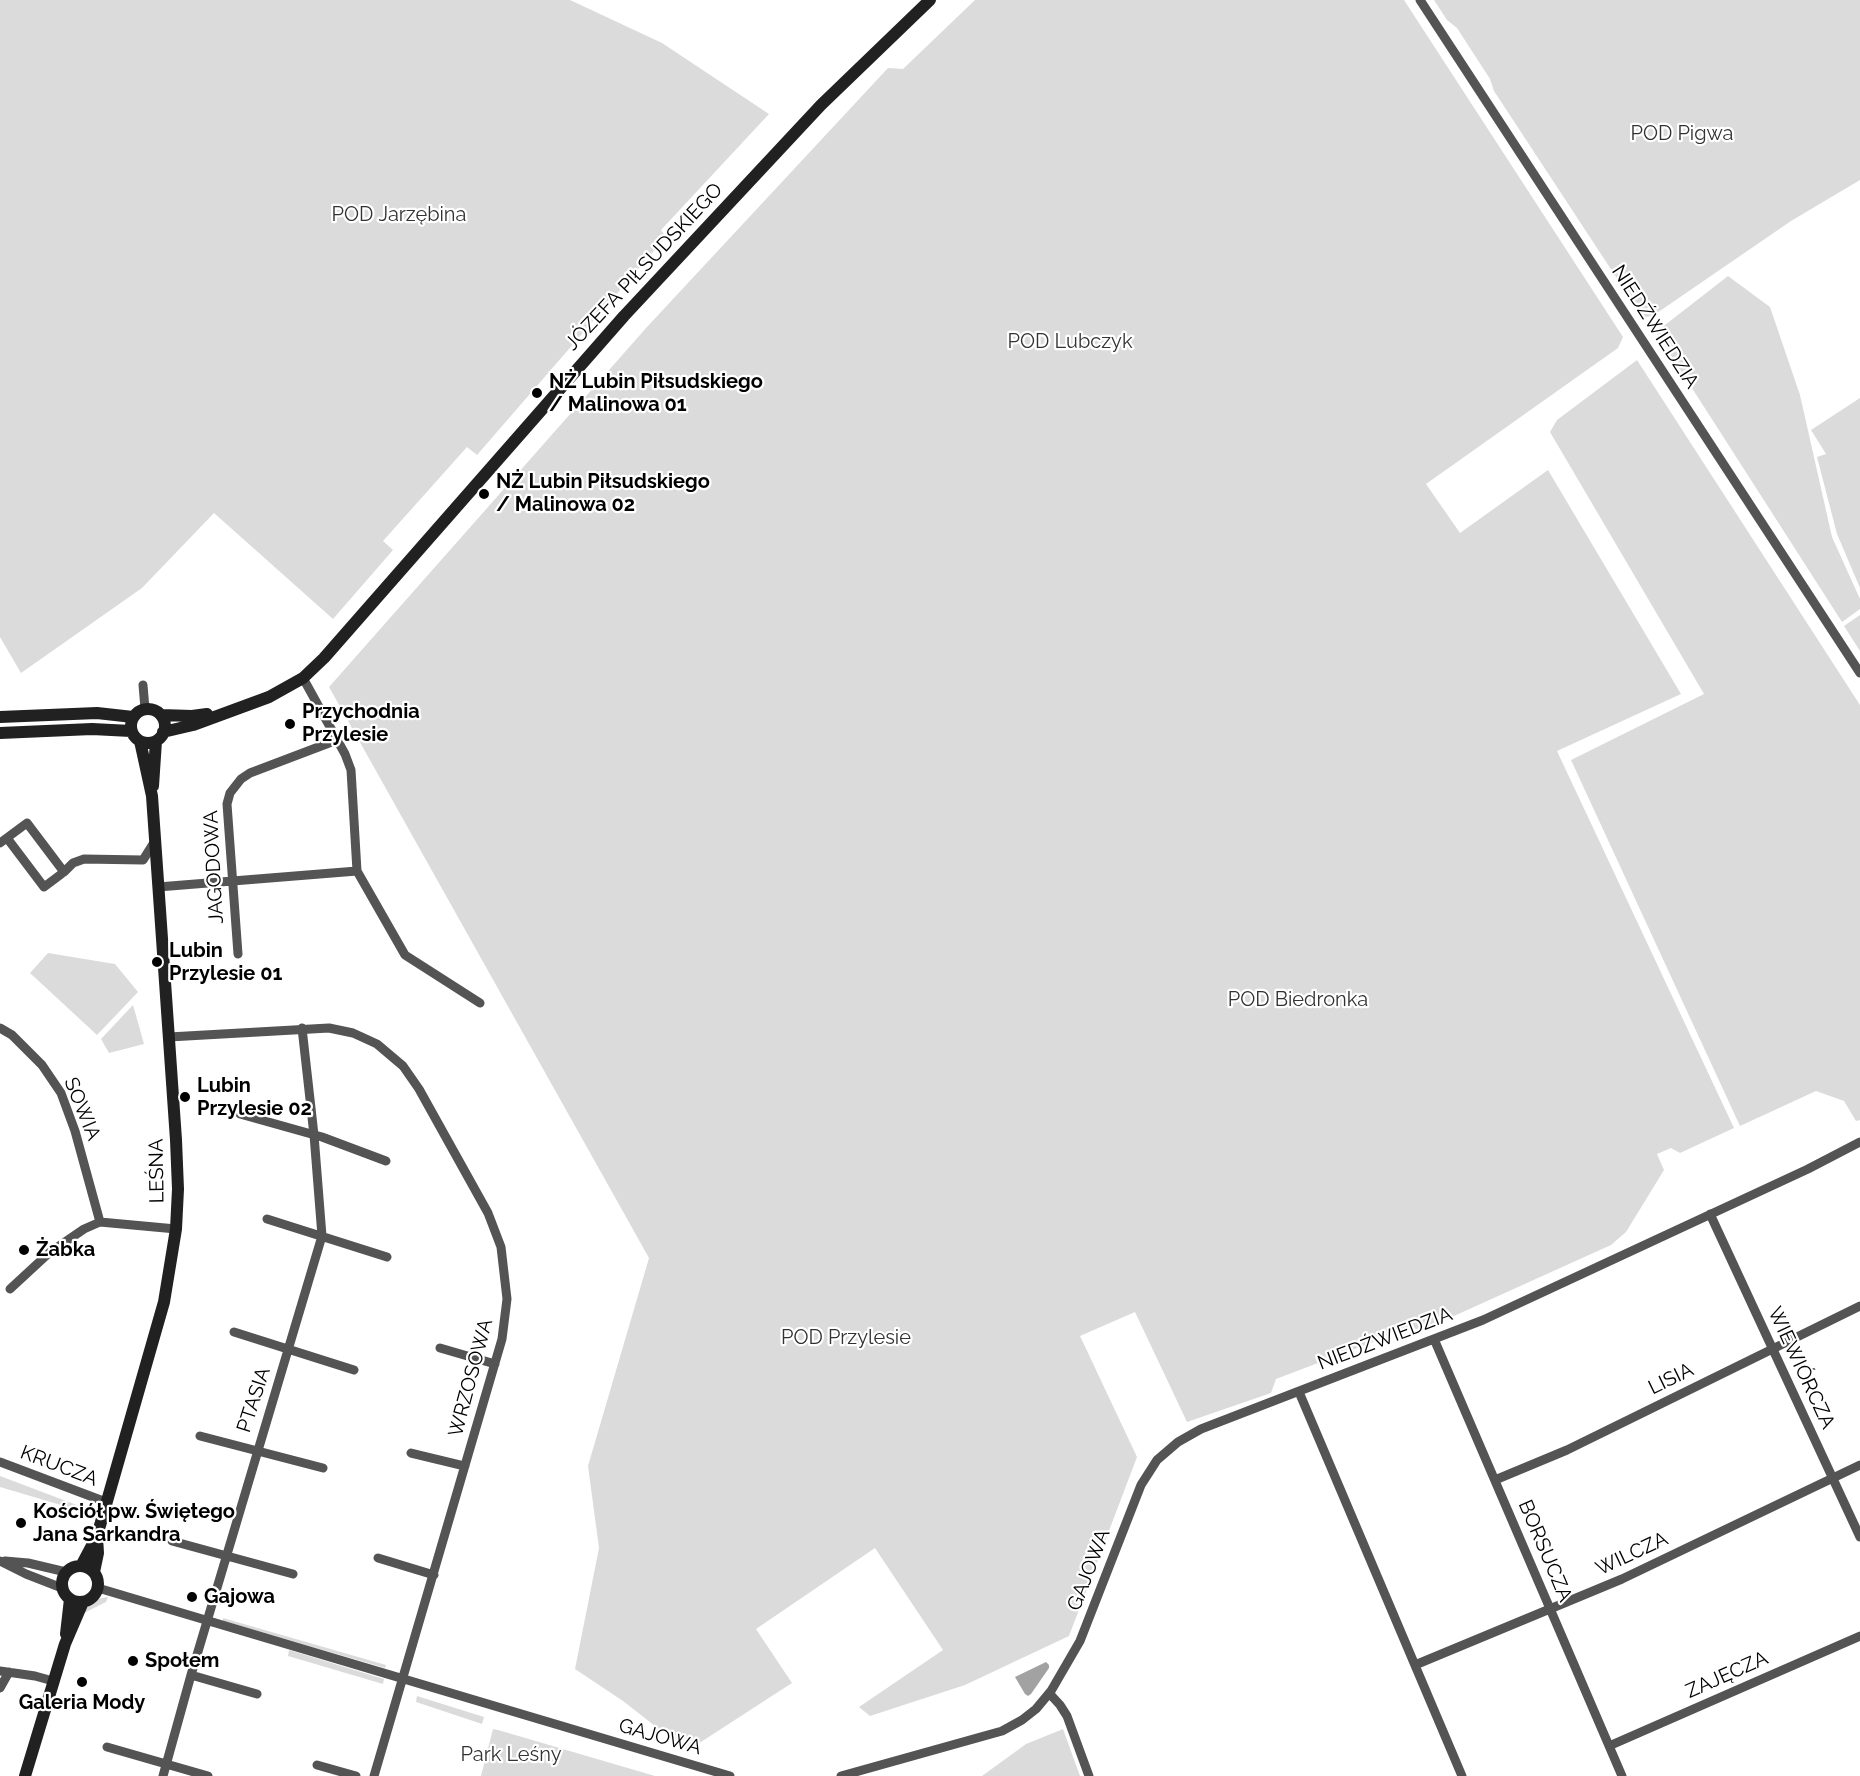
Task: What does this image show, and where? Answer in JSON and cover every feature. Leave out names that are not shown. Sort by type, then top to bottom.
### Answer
[{"type":"street","name":"JÓZEFA PIŁSUDSKIEGO","points":[[160,737],[269,697],[303,678],[324,658],[640,298],[821,105],[930,0]]},
{"type":"street","name":"NIEDŹWIEDZIA","points":[[1420,0],[1860,673]]},
{"type":"street","points":[[303,678],[338,741],[351,770],[357,871],[405,955],[480,1004]]},
{"type":"street","points":[[143,685],[145,709]]},
{"type":"street","points":[[0,732],[92,729],[131,731],[140,741],[151,743],[160,737],[164,723],[161,715],[156,711],[145,709],[136,713],[133,717],[131,731]]},
{"type":"street","name":"JÓZEFA PIŁSUDSKIEGO","points":[[161,715],[192,716],[238,709]]},
{"type":"street","points":[[0,717],[97,713],[133,717]]},
{"type":"street","name":"LEŚNA","points":[[152,796],[160,737]]},
{"type":"street","name":"LEŚNA","points":[[81,1566],[97,1536],[164,1302],[176,1229],[178,1189],[152,796],[140,741]]},
{"type":"street","name":"JAGODOWA","points":[[238,954],[227,804],[230,793],[241,778],[250,773],[338,741]]},
{"type":"street","points":[[63,872],[27,823],[4,841],[44,887],[63,872],[73,863],[84,859],[143,860],[155,841]]},
{"type":"street","points":[[158,887],[357,871]]},
{"type":"street","name":"SOWIA","points":[[0,1028],[12,1035],[42,1065],[61,1093],[75,1131],[100,1222]]},
{"type":"street","name":"PTASIA","points":[[163,1776],[322,1236],[302,1028]]},
{"type":"street","name":"WRZOSOWA","points":[[169,1037],[329,1028],[365,1038],[395,1058],[411,1075],[488,1213],[501,1247],[507,1311],[495,1364],[374,1776]]},
{"type":"street","points":[[240,1114],[314,1135],[386,1161]]},
{"type":"street","name":"NIEDŹWIEDZIA","points":[[1462,1776],[1299,1392],[1483,1320],[1859,1144]]},
{"type":"street","name":"WIEWIÓRCZA","points":[[1710,1214],[1860,1537]]},
{"type":"street","points":[[267,1219],[387,1257]]},
{"type":"street","points":[[10,1289],[49,1253],[84,1229],[100,1222],[176,1229]]},
{"type":"street","name":"LISIA","points":[[1496,1480],[1567,1450],[1860,1306]]},
{"type":"street","points":[[234,1332],[354,1370]]},
{"type":"street","name":"BORSUCZA","points":[[1434,1339],[1622,1776]]},
{"type":"street","points":[[440,1348],[495,1364]]},
{"type":"street","name":"GAJOWA","points":[[841,1776],[1002,1731],[1028,1715],[1049,1693],[1084,1632],[1141,1485],[1157,1460],[1167,1450],[1191,1434],[1299,1392]]},
{"type":"street","points":[[200,1436],[323,1468]]},
{"type":"street","points":[[411,1453],[465,1466]]},
{"type":"street","name":"KRUCZA","points":[[0,1462],[106,1502]]},
{"type":"street","name":"WILCZA","points":[[1415,1665],[1622,1579],[1860,1465]]},
{"type":"street","name":"LEŚNA","points":[[93,1572],[98,1553],[97,1536]]},
{"type":"street","points":[[172,1541],[293,1574]]},
{"type":"street","points":[[378,1558],[434,1575]]},
{"type":"street","points":[[0,1561],[28,1563],[66,1572]]},
{"type":"street","points":[[0,1561],[62,1588],[70,1599],[83,1602],[93,1598],[98,1588],[97,1577],[93,1572],[81,1566],[70,1568],[66,1572],[62,1588]]},
{"type":"street","name":"GAJOWA","points":[[98,1588],[730,1776]]},
{"type":"street","points":[[65,1644],[70,1599]]},
{"type":"street","points":[[25,1776],[65,1644],[83,1602]]},
{"type":"street","name":"ZAJĘCZA","points":[[1609,1746],[1860,1636]]},
{"type":"street","points":[[0,1688],[5,1671],[35,1676],[53,1682]]},
{"type":"street","points":[[191,1675],[257,1694]]},
{"type":"street","points":[[1049,1693],[1067,1716],[1089,1776]]},
{"type":"street","points":[[107,1747],[208,1776]]},
{"type":"street","points":[[317,1765],[356,1776]]},
{"type":"green space","name":"POD Jarzębina","points":[[0,0],[570,0],[662,43],[769,114],[661,230],[666,237],[477,455],[467,447],[383,541],[393,550],[333,619],[214,513],[142,588],[21,673],[0,637]]},
{"type":"green space","points":[[975,0],[1404,0],[1623,337],[1618,348],[1426,484],[1460,533],[1548,470],[1681,694],[1557,751],[1734,1128],[1680,1153],[1671,1148],[1657,1154],[1664,1170],[1626,1232],[1611,1245],[1423,1330],[1410,1328],[1276,1379],[1271,1393],[1187,1422],[1135,1312],[1080,1336],[1137,1457],[1069,1636],[965,1685],[870,1716],[859,1707],[943,1650],[875,1548],[756,1629],[792,1683],[687,1751],[623,1701],[575,1669],[599,1548],[588,1466],[649,1258],[329,687],[647,327],[888,68],[903,69]]},
{"type":"green space","name":"POD Pigwa","points":[[1434,0],[1860,0],[1860,180],[1791,221],[1654,315],[1647,317],[1641,315],[1494,91],[1490,79],[1457,28],[1447,20]]},
{"type":"green space","points":[[1728,276],[1770,307],[1800,395],[1832,537],[1860,599],[1860,609],[1842,622],[1656,332]]},
{"type":"green space","points":[[1637,360],[1860,705],[1860,1120],[1856,1121],[1844,1101],[1816,1091],[1740,1126],[1571,760],[1704,694],[1550,432],[1557,420]]},
{"type":"green space","points":[[1860,398],[1860,588],[1837,534],[1817,457],[1826,454],[1811,430]]},
{"type":"green space","points":[[1860,615],[1860,651],[1844,626]]},
{"type":"green space","points":[[48,953],[115,964],[138,992],[97,1035],[30,973]]},
{"type":"green space","points":[[133,1005],[144,1044],[109,1053],[101,1039]]},
{"type":"green space","points":[[0,1476],[82,1507],[81,1511],[0,1487]]},
{"type":"green space","points":[[108,1597],[106,1602],[82,1614],[97,1599]]},
{"type":"green space","points":[[223,1618],[386,1665],[385,1668],[223,1621]]},
{"type":"green space","points":[[289,1650],[384,1679],[383,1684],[288,1656]]},
{"type":"green space","points":[[417,1696],[484,1717],[482,1724],[416,1702]]},
{"type":"green space","name":"Park Leśny","points":[[493,1729],[498,1730],[655,1776],[481,1776]]},
{"type":"green space","points":[[1063,1729],[1080,1776],[982,1776],[1026,1744]]},
{"type":"shaded area","points":[[1046,1662],[1049,1668],[1028,1696],[1015,1677]]},
{"type":"place","name":"NŻ Lubin Piłsudskiego / Malinowa 01","points":[[537,393]]},
{"type":"place","name":"NŻ Lubin Piłsudskiego / Malinowa 02","points":[[484,494]]},
{"type":"place","name":"Przychodnia Przylesie","points":[[290,724]]},
{"type":"place","name":"Lubin Przylesie 01","points":[[157,962]]},
{"type":"place","name":"Lubin Przylesie 02","points":[[185,1097]]},
{"type":"place","name":"Żabka","points":[[24,1250]]},
{"type":"place","name":"Kościół pw. Świętego Jana Sarkandra","points":[[21,1523]]},
{"type":"place","name":"Gajowa","points":[[192,1597]]},
{"type":"place","name":"Społem","points":[[133,1661]]},
{"type":"place","name":"Galeria Mody","points":[[82,1682]]},
{"type":"park label","name":"POD Lubczyk","points":[[1070,342]]},
{"type":"park label","name":"POD Biedronka","points":[[1298,1000]]},
{"type":"park label","name":"POD Przylesie","points":[[846,1338]]}]
